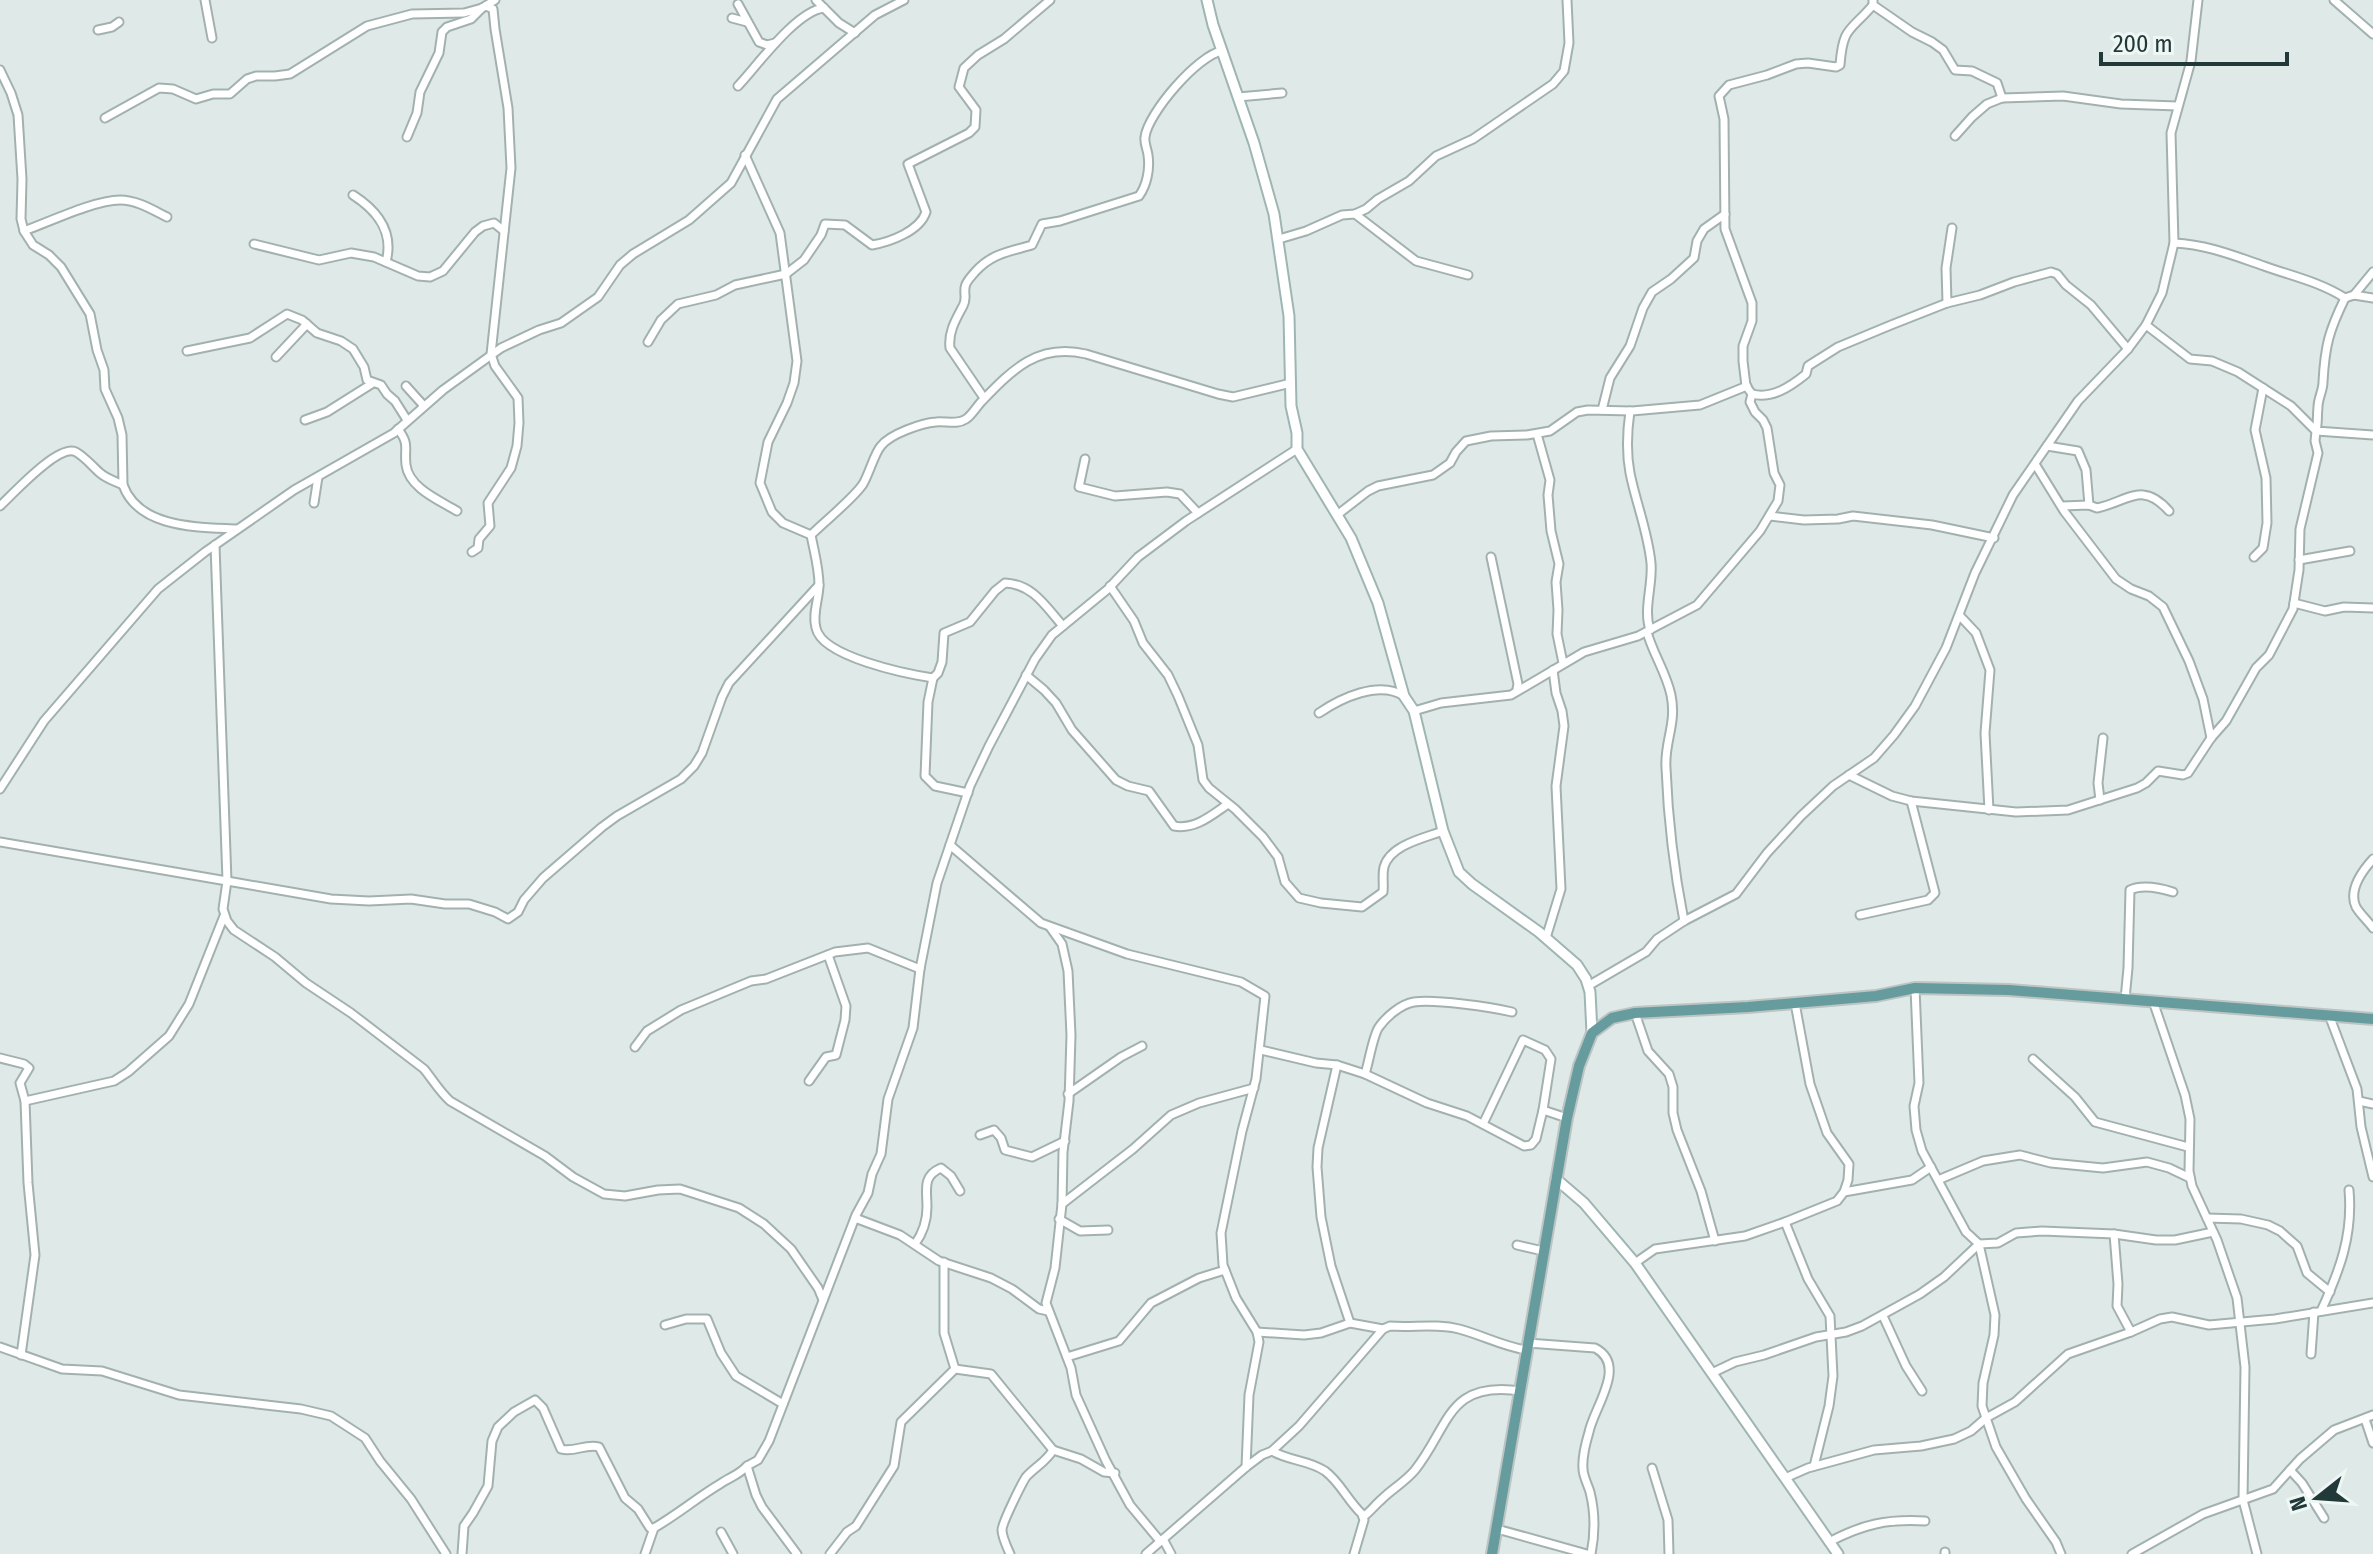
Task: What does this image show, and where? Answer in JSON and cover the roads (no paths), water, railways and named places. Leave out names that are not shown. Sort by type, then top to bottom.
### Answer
[{"type":"main road","points":[[1207,0],[1274,214],[1289,316],[1288,358],[1297,449],[1351,538],[1378,603],[1404,696],[1414,711],[1443,831],[1459,872],[1571,959],[1583,974],[1592,1007],[1592,1033],[1579,1066],[1567,1118],[1492,1554]]},
{"type":"main road","points":[[1592,1033],[1612,1018],[1635,1013],[1876,996],[1915,988],[2009,990],[2373,1019]]},
{"type":"main road","points":[[1556,1179],[1584,1203],[1635,1263],[1838,1554]]},
{"type":"street","points":[[205,0],[212,38]]},
{"type":"street","points":[[816,0],[839,23],[855,33]]},
{"type":"street","points":[[0,789],[44,721],[158,589],[294,490],[398,429],[491,354],[517,339],[561,323],[598,297],[620,265],[689,220],[731,183],[777,99],[881,11],[904,0]]},
{"type":"street","points":[[648,342],[661,320],[678,304],[716,295],[735,285],[786,274],[804,260],[825,224],[845,225],[872,245],[909,233],[920,224],[926,212],[908,164],[975,127],[976,110],[959,87],[964,68],[1050,0]]},
{"type":"street","points":[[1279,239],[1342,215],[1355,214],[1409,181],[1436,156],[1473,139],[1553,84],[1564,71],[1569,43],[1567,0]]},
{"type":"street","points":[[1588,986],[1646,952],[1657,939],[1684,921],[1736,894],[1767,853],[1819,798],[1874,758],[1904,723],[1930,682],[1960,616],[1975,573],[2013,495],[2078,401],[2128,349],[2146,325],[2162,293],[2174,243],[2171,133],[2191,61],[2198,0]]},
{"type":"street","points":[[2334,0],[2373,34]]},
{"type":"street","points":[[1414,711],[1441,703],[1511,695],[1584,652],[1648,631],[1697,605],[1742,553],[1778,501],[1780,485],[1774,473],[1767,428],[1750,402],[1743,361],[1743,346],[1752,321],[1752,303],[1725,229],[1724,119],[1719,96],[1729,85],[1796,64],[1840,65],[1847,31],[1873,2],[1912,32],[1943,50],[1955,70],[1972,71],[1997,83],[2002,98]]},
{"type":"street","points":[[105,118],[159,88],[173,89],[192,99],[199,99],[213,94],[230,94],[251,77],[290,74],[367,26],[412,14],[464,13],[490,4]]},
{"type":"street","points":[[407,137],[417,113],[420,92],[439,53],[442,32],[447,27],[471,19],[490,4]]},
{"type":"street","points":[[472,552],[478,548],[479,539],[490,526],[488,503],[511,468],[519,423],[518,398],[495,366],[491,354],[511,181],[509,121],[490,4]]},
{"type":"street","points":[[738,4],[759,42],[767,45],[777,42]]},
{"type":"street","points":[[738,86],[808,13],[824,8]]},
{"type":"street","points":[[732,18],[747,22]]},
{"type":"street","points":[[98,30],[119,22]]},
{"type":"street","points":[[984,398],[950,348],[949,338],[965,303],[964,286],[983,263],[995,255],[1032,245],[1042,224],[1139,196],[1147,176],[1145,134],[1151,120],[1178,83],[1209,56],[1222,51]]},
{"type":"street","points":[[0,70],[18,115],[24,231],[33,245],[61,267],[90,314],[104,370],[105,389],[122,435],[123,485],[129,498],[147,512],[170,522],[237,529]]},
{"type":"street","points":[[1238,97],[1282,93]]},
{"type":"street","points":[[1955,136],[1987,104],[2002,98],[2063,96],[2121,104],[2177,106]]},
{"type":"street","points":[[745,155],[780,233],[792,311],[796,372],[787,403],[768,442],[760,483],[772,512],[783,523],[811,535]]},
{"type":"street","points":[[353,195],[374,211],[386,228],[389,247],[386,262]]},
{"type":"street","points":[[24,231],[120,200],[138,203],[167,217]]},
{"type":"street","points":[[1355,214],[1416,261],[1468,275]]},
{"type":"street","points":[[1602,410],[1610,378],[1630,346],[1652,292],[1694,258],[1697,241],[1704,229],[1725,214]]},
{"type":"street","points":[[254,244],[319,260],[351,253],[386,262],[418,276],[430,277],[443,271],[483,226],[494,223],[504,231]]},
{"type":"street","points":[[1947,303],[1946,268],[1952,228]]},
{"type":"street","points":[[2174,243],[2228,252],[2350,297],[2373,298]]},
{"type":"street","points":[[1337,515],[1378,486],[1433,475],[1450,463],[1466,441],[1491,436],[1537,434],[1559,426],[1577,412],[1700,405],[1750,390],[1764,397],[1787,388],[1826,353],[1947,303],[2051,272],[2091,305],[2128,349]]},
{"type":"street","points":[[1849,775],[1892,796],[1911,801],[2016,812],[2068,810],[2137,788],[2158,771],[2188,773],[2226,721],[2256,668],[2269,655],[2294,603],[2300,529],[2318,453],[2315,441],[2318,404],[2324,385],[2325,347],[2331,327],[2350,297],[2373,272]]},
{"type":"street","points":[[187,351],[250,338],[284,314],[297,317],[317,333],[341,341],[353,349],[364,367],[367,380],[395,401],[407,420]]},
{"type":"street","points":[[276,357],[307,324]]},
{"type":"street","points":[[2146,325],[2190,359],[2222,365],[2263,388],[2291,406],[2316,431],[2373,435]]},
{"type":"street","points":[[811,535],[860,488],[879,447],[887,440],[923,424],[956,423],[967,418],[1022,363],[1049,352],[1067,349],[1233,397],[1291,383]]},
{"type":"street","points":[[305,420],[327,412],[382,375]]},
{"type":"street","points":[[406,386],[424,406]]},
{"type":"street","points":[[2254,557],[2263,548],[2267,523],[2266,478],[2255,430],[2263,388]]},
{"type":"street","points":[[1630,411],[1626,444],[1651,564],[1648,631],[1651,648],[1666,676],[1671,697],[1673,717],[1666,768],[1672,852],[1684,921]]},
{"type":"street","points":[[398,429],[407,441],[406,466],[412,482],[457,511]]},
{"type":"street","points":[[1537,434],[1550,480],[1551,531],[1559,564],[1556,582],[1557,634],[1563,663]]},
{"type":"street","points":[[2047,446],[2078,451],[2086,470],[2089,505]]},
{"type":"street","points":[[645,1554],[654,1528],[721,1483],[740,1474],[758,1460],[764,1450],[881,1154],[888,1099],[913,1028],[920,969],[937,883],[968,793],[1026,675],[1045,644],[1138,557],[1198,513],[1297,449]]},
{"type":"street","points":[[0,506],[46,464],[67,450],[75,452],[104,477],[123,485]]},
{"type":"street","points":[[1085,459],[1079,487],[1115,496],[1180,494],[1198,513]]},
{"type":"street","points":[[2035,464],[2116,579],[2163,607],[2194,674],[2211,738]]},
{"type":"street","points":[[314,503],[318,477]]},
{"type":"street","points":[[2062,506],[2089,505],[2097,508],[2136,494],[2155,499],[2169,511]]},
{"type":"street","points":[[1770,516],[1804,520],[1853,516],[1932,525],[1994,538]]},
{"type":"street","points":[[811,535],[819,585],[815,612],[818,636],[847,655],[910,675],[933,678]]},
{"type":"street","points":[[215,545],[227,881],[222,904],[229,925],[426,1071],[438,1090],[450,1101],[545,1156],[591,1188],[604,1194],[625,1196],[680,1189],[748,1213],[791,1249],[818,1288],[823,1303]]},
{"type":"street","points":[[2299,560],[2350,551]]},
{"type":"street","points":[[1491,557],[1517,689]]},
{"type":"street","points":[[968,793],[935,786],[925,776],[928,702],[933,678],[942,662],[944,633],[970,622],[1005,583],[1012,583],[1039,596],[1063,626]]},
{"type":"street","points":[[0,842],[331,899],[411,899],[469,904],[508,919],[518,912],[543,878],[602,827],[681,779],[694,766],[729,683],[819,585]]},
{"type":"street","points":[[1110,586],[1134,621],[1143,643],[1168,675],[1198,745],[1203,780],[1263,837],[1278,857],[1285,882],[1299,898],[1362,907],[1383,892],[1385,862],[1406,845],[1443,831]]},
{"type":"street","points":[[2294,603],[2325,611],[2344,607],[2373,608]]},
{"type":"street","points":[[1960,616],[1976,633],[1990,670],[1985,733],[1989,810]]},
{"type":"street","points":[[1546,938],[1561,889],[1556,786],[1564,726],[1553,670]]},
{"type":"street","points":[[1026,675],[1056,703],[1072,730],[1116,780],[1149,791],[1174,826],[1185,828],[1195,824],[1228,804]]},
{"type":"street","points":[[1319,713],[1334,703],[1367,692],[1395,690],[1404,696]]},
{"type":"street","points":[[2100,800],[2098,783],[2103,738]]},
{"type":"street","points":[[1860,915],[1928,900],[1935,893],[1911,801]]},
{"type":"street","points":[[950,845],[1041,923],[1127,954],[1241,982],[1265,996],[1261,1050],[1254,1088],[1221,1233],[1225,1270],[1236,1298],[1257,1332],[1258,1353],[1249,1395],[1246,1467]]},
{"type":"street","points":[[2373,859],[2364,869],[2355,894],[2356,907],[2373,928]]},
{"type":"street","points":[[2125,999],[2130,890],[2137,887],[2161,888],[2173,892]]},
{"type":"street","points":[[25,1101],[114,1081],[169,1036],[189,1004],[224,916]]},
{"type":"street","points":[[1050,927],[1062,944],[1068,971],[1071,1035],[1062,1204],[1055,1268],[1046,1303],[1067,1357],[1076,1395],[1106,1461],[1130,1505],[1171,1554]]},
{"type":"street","points":[[635,1047],[647,1031],[681,1010],[751,981],[766,979],[828,955],[868,948],[920,969]]},
{"type":"street","points":[[809,1081],[826,1057],[836,1055],[845,1020],[846,1006],[828,955]]},
{"type":"street","points":[[1915,988],[1919,1083],[1914,1106],[1916,1130],[1922,1151],[1966,1232],[1979,1244],[1995,1315],[1982,1406],[1996,1447],[2061,1554]]},
{"type":"street","points":[[2153,1001],[2185,1095],[2190,1119],[2190,1178],[2237,1298],[2245,1367],[2243,1500],[2257,1554]]},
{"type":"street","points":[[1365,1074],[1378,1027],[1401,1006],[1413,1002],[1435,1003],[1512,1012]]},
{"type":"street","points":[[1635,1263],[1655,1249],[1745,1236],[1837,1201],[1844,1192],[1849,1164],[1827,1133],[1810,1084],[1795,1003]]},
{"type":"street","points":[[1635,1013],[1648,1051],[1669,1074],[1677,1130],[1701,1191],[1715,1241]]},
{"type":"street","points":[[2329,1015],[2359,1101],[2361,1127],[2373,1177]]},
{"type":"street","points":[[1261,1050],[1337,1065],[1365,1074],[1427,1103],[1483,1124],[1524,1146],[1531,1145],[1536,1139],[1543,1110],[1551,1059],[1545,1050],[1523,1040],[1483,1124]]},
{"type":"street","points":[[1068,1094],[1142,1046]]},
{"type":"street","points":[[0,1058],[29,1068],[20,1083],[25,1101],[35,1255],[21,1355]]},
{"type":"street","points":[[2033,1059],[2075,1097],[2095,1122],[2188,1147]]},
{"type":"street","points":[[1337,1065],[1318,1148],[1317,1167],[1321,1217],[1331,1266],[1350,1323]]},
{"type":"street","points":[[1062,1204],[1171,1115],[1199,1103],[1254,1088]]},
{"type":"street","points":[[2359,1101],[2373,1104]]},
{"type":"street","points":[[1543,1110],[1567,1118]]},
{"type":"street","points":[[980,1135],[994,1130],[1005,1150],[1032,1157],[1065,1141]]},
{"type":"street","points":[[1938,1180],[1983,1161],[2020,1155],[2051,1163],[2103,1168],[2147,1162],[2190,1178]]},
{"type":"street","points":[[1844,1192],[1912,1180],[1931,1167]]},
{"type":"street","points":[[915,1244],[922,1234],[927,1208],[925,1188],[933,1171],[941,1168],[951,1176],[960,1191]]},
{"type":"street","points":[[2311,1354],[2317,1312],[2330,1292],[2343,1260],[2348,1238],[2349,1190]]},
{"type":"street","points":[[855,1218],[900,1235],[944,1262],[991,1278],[1048,1311]]},
{"type":"street","points":[[2207,1218],[2241,1219],[2280,1231],[2297,1246],[2307,1273],[2330,1292]]},
{"type":"street","points":[[1059,1219],[1080,1231],[1108,1230]]},
{"type":"street","points":[[1785,1222],[1808,1279],[1830,1316],[1833,1376],[1814,1466]]},
{"type":"street","points":[[1712,1373],[1735,1362],[1816,1337],[1854,1329],[1883,1316],[1944,1277],[1979,1244],[1998,1243],[2016,1233],[2114,1234],[2175,1240],[2213,1232]]},
{"type":"street","points":[[2114,1234],[2117,1306],[2131,1332]]},
{"type":"street","points":[[1517,1245],[1543,1251]]},
{"type":"street","points":[[944,1262],[944,1333],[955,1369]]},
{"type":"street","points":[[1067,1357],[1119,1341],[1151,1303],[1225,1270]]},
{"type":"street","points":[[1785,1478],[1814,1466],[1886,1447],[1921,1446],[1954,1439],[2015,1402],[2068,1354],[2160,1319],[2172,1317],[2209,1325],[2275,1319],[2373,1303]]},
{"type":"street","points":[[1883,1316],[1906,1366],[1922,1391]]},
{"type":"street","points":[[665,1325],[686,1319],[707,1319],[721,1353],[736,1376],[783,1404]]},
{"type":"street","points":[[1257,1332],[1304,1335],[1350,1323],[1383,1329]]},
{"type":"street","points":[[1146,1554],[1246,1467],[1272,1451],[1299,1426],[1383,1329],[1390,1326],[1460,1329],[1503,1345],[1595,1348],[1602,1351],[1608,1361],[1610,1372],[1589,1428],[1583,1469],[1593,1505],[1594,1541],[1589,1554],[1497,1529]]},
{"type":"street","points":[[0,1347],[62,1369],[102,1371],[179,1395],[301,1409],[331,1416],[365,1438],[411,1499],[446,1554]]},
{"type":"street","points":[[955,1369],[991,1374],[1053,1450],[1070,1454],[1104,1472],[1115,1473]]},
{"type":"street","points":[[830,1554],[847,1532],[856,1526],[894,1466],[901,1422],[955,1369]]},
{"type":"street","points":[[1354,1554],[1363,1517],[1416,1469],[1458,1403],[1490,1391],[1521,1391]]},
{"type":"street","points":[[462,1554],[464,1526],[488,1486],[492,1441],[498,1427],[514,1412],[535,1400],[543,1408],[561,1449],[567,1451],[591,1444],[599,1447],[625,1498],[638,1509],[650,1528],[654,1528]]},
{"type":"street","points":[[2132,1554],[2203,1514],[2273,1489],[2334,1430],[2355,1420],[2369,1417],[2373,1443]]},
{"type":"street","points":[[1010,1554],[1002,1530],[1005,1519],[1023,1481],[1048,1459],[1053,1450]]},
{"type":"street","points":[[1272,1451],[1283,1458],[1315,1465],[1327,1472],[1363,1517]]},
{"type":"street","points":[[747,1466],[762,1507],[797,1554]]},
{"type":"street","points":[[1652,1468],[1668,1520],[1669,1554]]},
{"type":"street","points":[[2290,1470],[2324,1518]]},
{"type":"street","points":[[1829,1542],[1852,1530],[1882,1521],[1925,1521]]},
{"type":"street","points":[[721,1532],[733,1554]]}]
